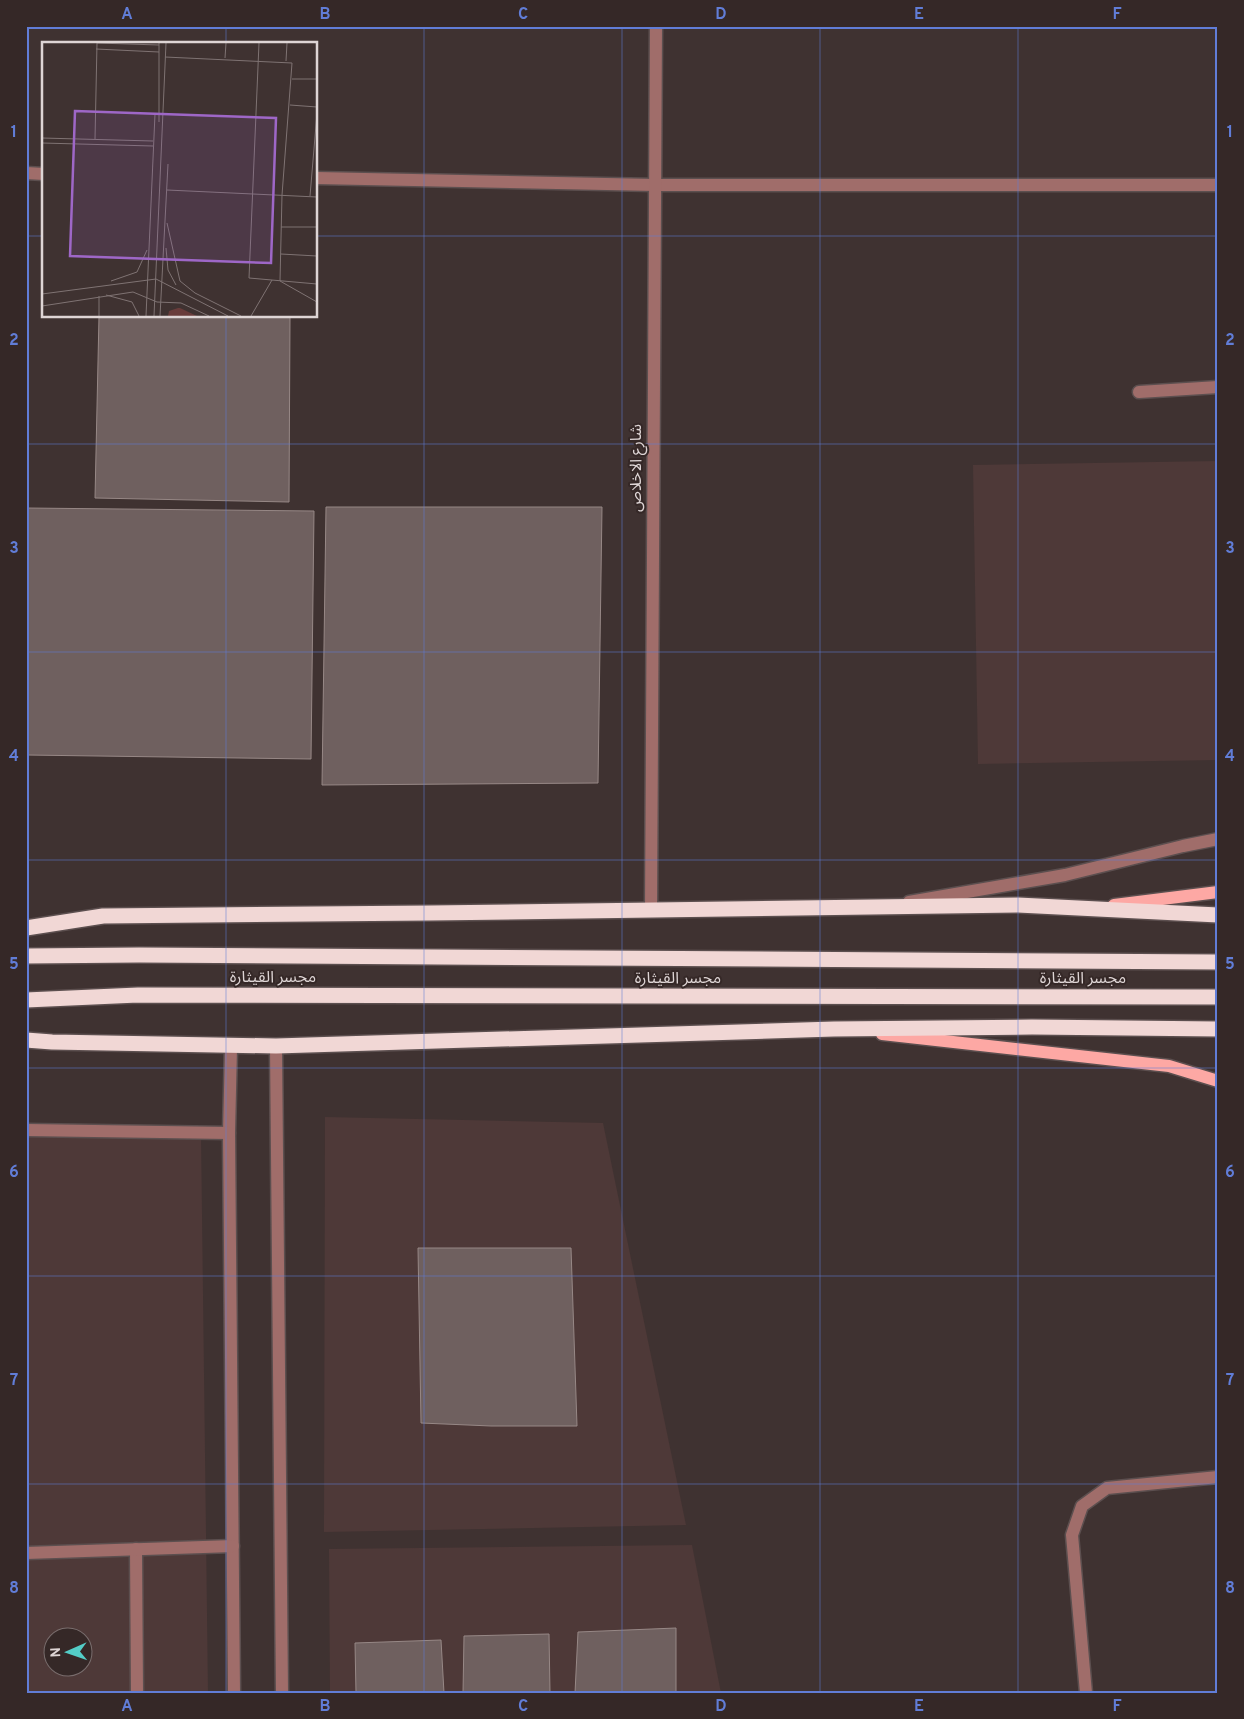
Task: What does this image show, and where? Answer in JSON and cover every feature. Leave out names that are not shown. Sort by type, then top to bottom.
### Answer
[{"type":"highway","points":[[26,928],[103,916],[651,911],[1018,905],[1218,915]]},
{"type":"highway","points":[[1202,915],[1218,921]]},
{"type":"highway","name":"مجسر القيثارة","points":[[26,956],[139,955],[1218,962]]},
{"type":"highway","name":"مجسر القيثارة","points":[[26,1000],[138,996],[1218,997]]},
{"type":"highway","points":[[1200,1029],[1218,1024]]},
{"type":"highway","points":[[26,1040],[232,1047],[834,1029],[1032,1027],[1218,1029]]},
{"type":"main road","points":[[1089,908],[1218,892]]},
{"type":"main road","points":[[834,1029],[1169,1066],[1218,1081]]},
{"type":"street","name":"شارع الاخلاص","points":[[651,911],[656,26]]},
{"type":"street","points":[[26,173],[42,174]]},
{"type":"street","points":[[318,178],[655,184],[1218,185]]},
{"type":"street","points":[[1139,392],[1218,387]]},
{"type":"street","points":[[876,907],[1065,875],[1183,846],[1218,840]]},
{"type":"street","points":[[276,1046],[282,1693]]},
{"type":"street","points":[[232,1047],[229,1133],[234,1693]]},
{"type":"street","points":[[26,1130],[229,1133]]},
{"type":"street","points":[[1086,1693],[1072,1535],[1082,1506],[1107,1488],[1218,1477]]},
{"type":"street","points":[[26,1553],[233,1546]]},
{"type":"street","points":[[136,1549],[137,1693]]},
{"type":"shaded area","points":[[1218,461],[1218,760],[978,764],[973,465]]},
{"type":"shaded area","points":[[325,1117],[603,1123],[686,1525],[324,1532]]},
{"type":"shaded area","points":[[26,1133],[201,1134],[208,1693],[26,1693]]},
{"type":"shaded area","points":[[692,1545],[721,1693],[330,1693],[329,1549]]},
{"type":"building","points":[[99,318],[290,318],[289,502],[95,498]]},
{"type":"building","points":[[326,507],[602,507],[598,783],[322,785]]},
{"type":"building","points":[[26,508],[314,511],[311,759],[26,755]]},
{"type":"building","points":[[418,1248],[571,1248],[577,1426],[491,1426],[421,1423]]},
{"type":"building","points":[[676,1628],[676,1693],[575,1693],[578,1632]]},
{"type":"building","points":[[549,1634],[550,1693],[463,1693],[464,1636]]},
{"type":"building","points":[[441,1640],[444,1693],[356,1693],[355,1643]]}]
